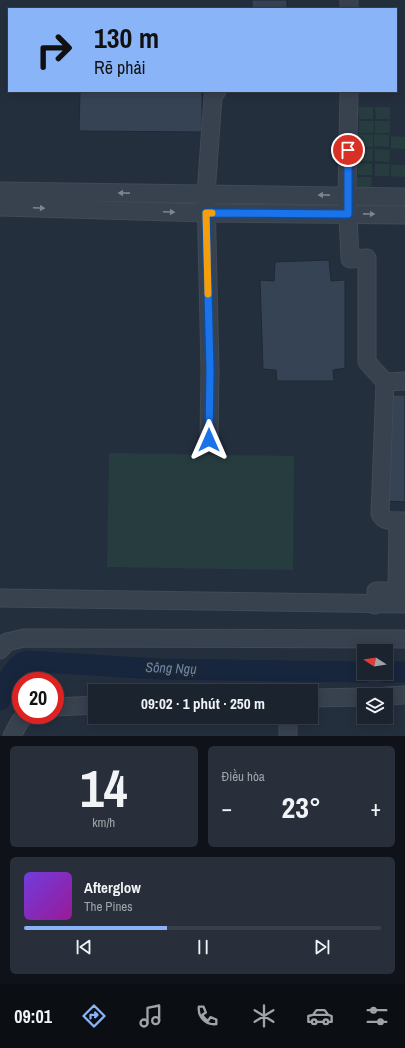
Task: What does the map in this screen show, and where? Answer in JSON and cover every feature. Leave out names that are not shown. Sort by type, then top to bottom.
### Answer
[{"type":"street","points":[[209,440],[210,369],[206,194],[213,97],[216,92]]},
{"type":"street","points":[[348,92],[348,214],[350,259],[368,258],[367,362],[385,382],[380,514],[382,518],[386,520],[401,521],[397,591],[376,591],[375,604]]},
{"type":"street","points":[[0,192],[405,196]]},
{"type":"street","points":[[0,207],[206,213],[405,215]]},
{"type":"street","points":[[385,382],[405,381]]},
{"type":"street","points":[[0,598],[405,604]]},
{"type":"street","points":[[0,650],[7,642],[24,638],[405,639]]},
{"type":"street","points":[[393,696],[405,695]]},
{"type":"street","points":[[318,698],[357,697]]},
{"type":"street","points":[[64,707],[88,705]]},
{"type":"street","points":[[12,736],[18,724]]},
{"type":"street","points":[[288,724],[288,736]]},
{"type":"green space","points":[[358,107],[373,107],[373,119],[359,119]]},
{"type":"green space","points":[[375,107],[390,107],[390,119],[376,119]]},
{"type":"green space","points":[[359,121],[374,121],[373,133],[359,133]]},
{"type":"green space","points":[[375,121],[390,121],[390,133],[375,133]]},
{"type":"green space","points":[[358,134],[373,135],[373,147],[358,146]]},
{"type":"green space","points":[[374,134],[389,135],[389,147],[374,146]]},
{"type":"green space","points":[[391,136],[405,137],[405,149],[391,148]]},
{"type":"green space","points":[[358,149],[373,149],[372,161],[358,161]]},
{"type":"green space","points":[[375,149],[390,150],[389,162],[375,161]]},
{"type":"green space","points":[[357,163],[372,164],[372,175],[358,175]]},
{"type":"green space","points":[[375,164],[390,164],[389,176],[375,176]]},
{"type":"green space","points":[[391,165],[405,165],[405,177],[391,176]]},
{"type":"green space","points":[[357,177],[372,177],[371,189],[357,188]]},
{"type":"green space","points":[[109,453],[294,456],[293,570],[107,567]]},
{"type":"building","points":[[252,0],[287,0],[287,8],[252,8]]},
{"type":"building","points":[[80,92],[202,92],[202,132],[79,131]]},
{"type":"building","points":[[329,260],[331,281],[345,280],[345,368],[333,370],[334,381],[277,381],[276,370],[263,369],[260,280],[274,281],[275,262]]},
{"type":"building","points":[[386,395],[405,395],[405,502],[386,501]]},
{"type":"waterway","name":"Sông Ngụ","points":[[0,700],[14,671],[22,663],[27,661],[158,669],[357,672]]},
{"type":"waterway","name":"Sông Ngụ","points":[[393,672],[405,672]]},
{"type":"slow traffic","points":[[208,294],[206,213],[212,213]]},
{"type":"route","points":[[209,440],[210,369],[206,213],[348,214],[348,150]]}]
